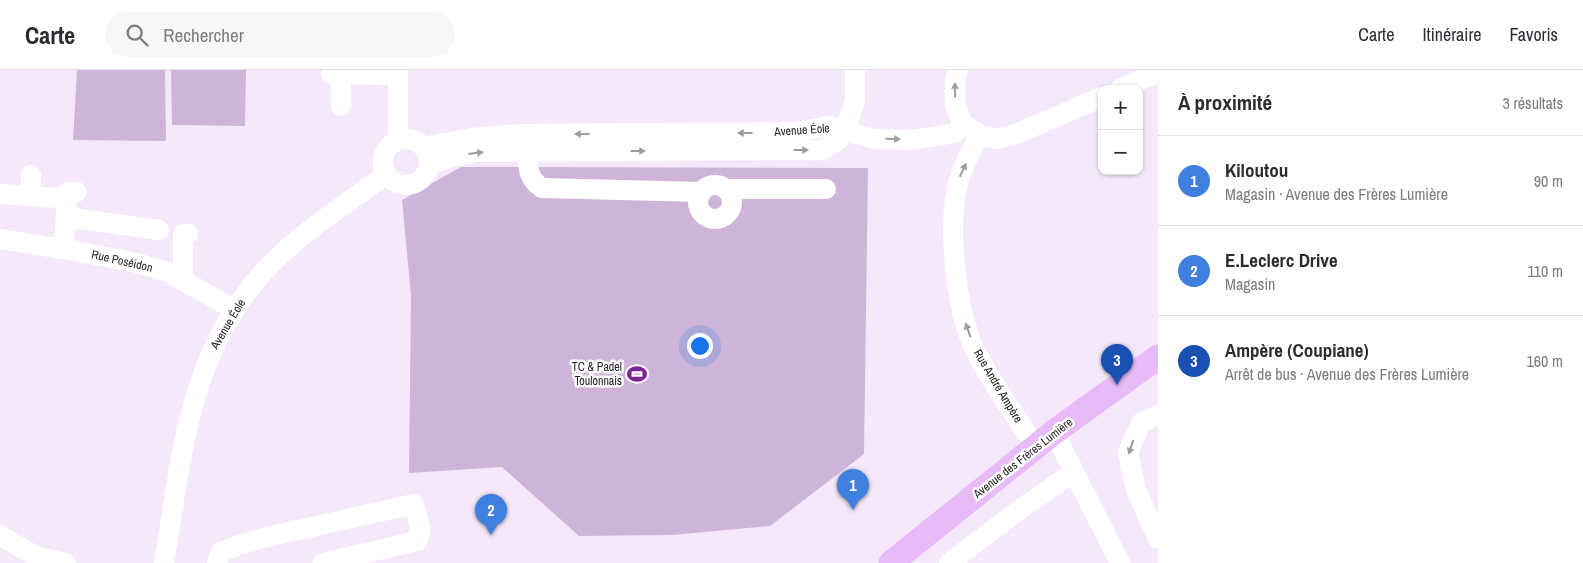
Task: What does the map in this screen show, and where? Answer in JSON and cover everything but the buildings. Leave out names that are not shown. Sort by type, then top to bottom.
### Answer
[{"type":"main road","name":"Avenue des Frères Lumière","points":[[891,563],[1045,440],[1158,357]]},
{"type":"street","points":[[855,70],[855,100],[845,130],[874,139],[912,140],[971,130],[997,139],[1016,134],[1098,99]]},
{"type":"street","points":[[958,70],[954,80],[955,106],[971,130]]},
{"type":"street","points":[[341,106],[336,74],[398,72],[398,140]]},
{"type":"street","points":[[1129,85],[1152,75]]},
{"type":"street","name":"Avenue Éole","points":[[829,126],[845,130],[839,140],[822,150],[478,152],[449,158],[426,156],[472,138],[521,134],[796,132],[829,126]]},
{"type":"street","name":"Rue André Ampère","points":[[971,130],[954,204],[954,258],[961,311],[978,356],[1045,440],[1074,472],[1120,563]]},
{"type":"street","points":[[410,139],[417,142],[426,156],[426,174],[413,184],[397,184],[386,174],[383,166],[385,151],[398,140],[410,139]]},
{"type":"street","points":[[527,152],[529,174],[534,182],[542,188],[702,192]]},
{"type":"street","name":"Avenue Éole","points":[[164,563],[188,422],[197,388],[213,347],[252,285],[289,246],[325,217],[386,174]]},
{"type":"street","points":[[30,196],[31,175]]},
{"type":"street","points":[[725,189],[731,198],[731,204],[726,214],[717,219],[707,217],[700,209],[698,199],[702,192],[714,185],[725,189],[826,189]]},
{"type":"street","points":[[63,249],[68,192],[77,192]]},
{"type":"street","points":[[0,194],[57,198]]},
{"type":"street","points":[[66,218],[159,230]]},
{"type":"street","points":[[183,281],[183,234],[188,234]]},
{"type":"street","name":"Rue Poséidon","points":[[0,240],[133,262],[168,272],[235,310]]},
{"type":"street","points":[[1158,415],[1141,423],[1128,452],[1136,490],[1158,539]]},
{"type":"street","points":[[949,563],[1022,508],[1074,472]]},
{"type":"street","points":[[217,563],[221,552],[250,541],[414,504],[421,531],[417,541],[324,563]]},
{"type":"street","points":[[0,535],[34,556],[66,563]]},
{"type":"shaded area","points":[[77,70],[165,70],[166,141],[73,140]]},
{"type":"shaded area","points":[[171,70],[246,70],[245,126],[172,125]]},
{"type":"shaded area","name":"TC & Padel Toulonnais","points":[[461,167],[868,168],[864,454],[770,526],[672,535],[579,536],[502,467],[409,473],[411,295],[402,200]]},
{"type":"place","name":"TC & Padel Toulonnais","points":[[637,374]]},
{"type":"place","name":"Ampère (Coupiane)","points":[[1117,385]]},
{"type":"place","name":"Kiloutou","points":[[853,510]]},
{"type":"place","name":"E.Leclerc Drive","points":[[491,535]]}]
